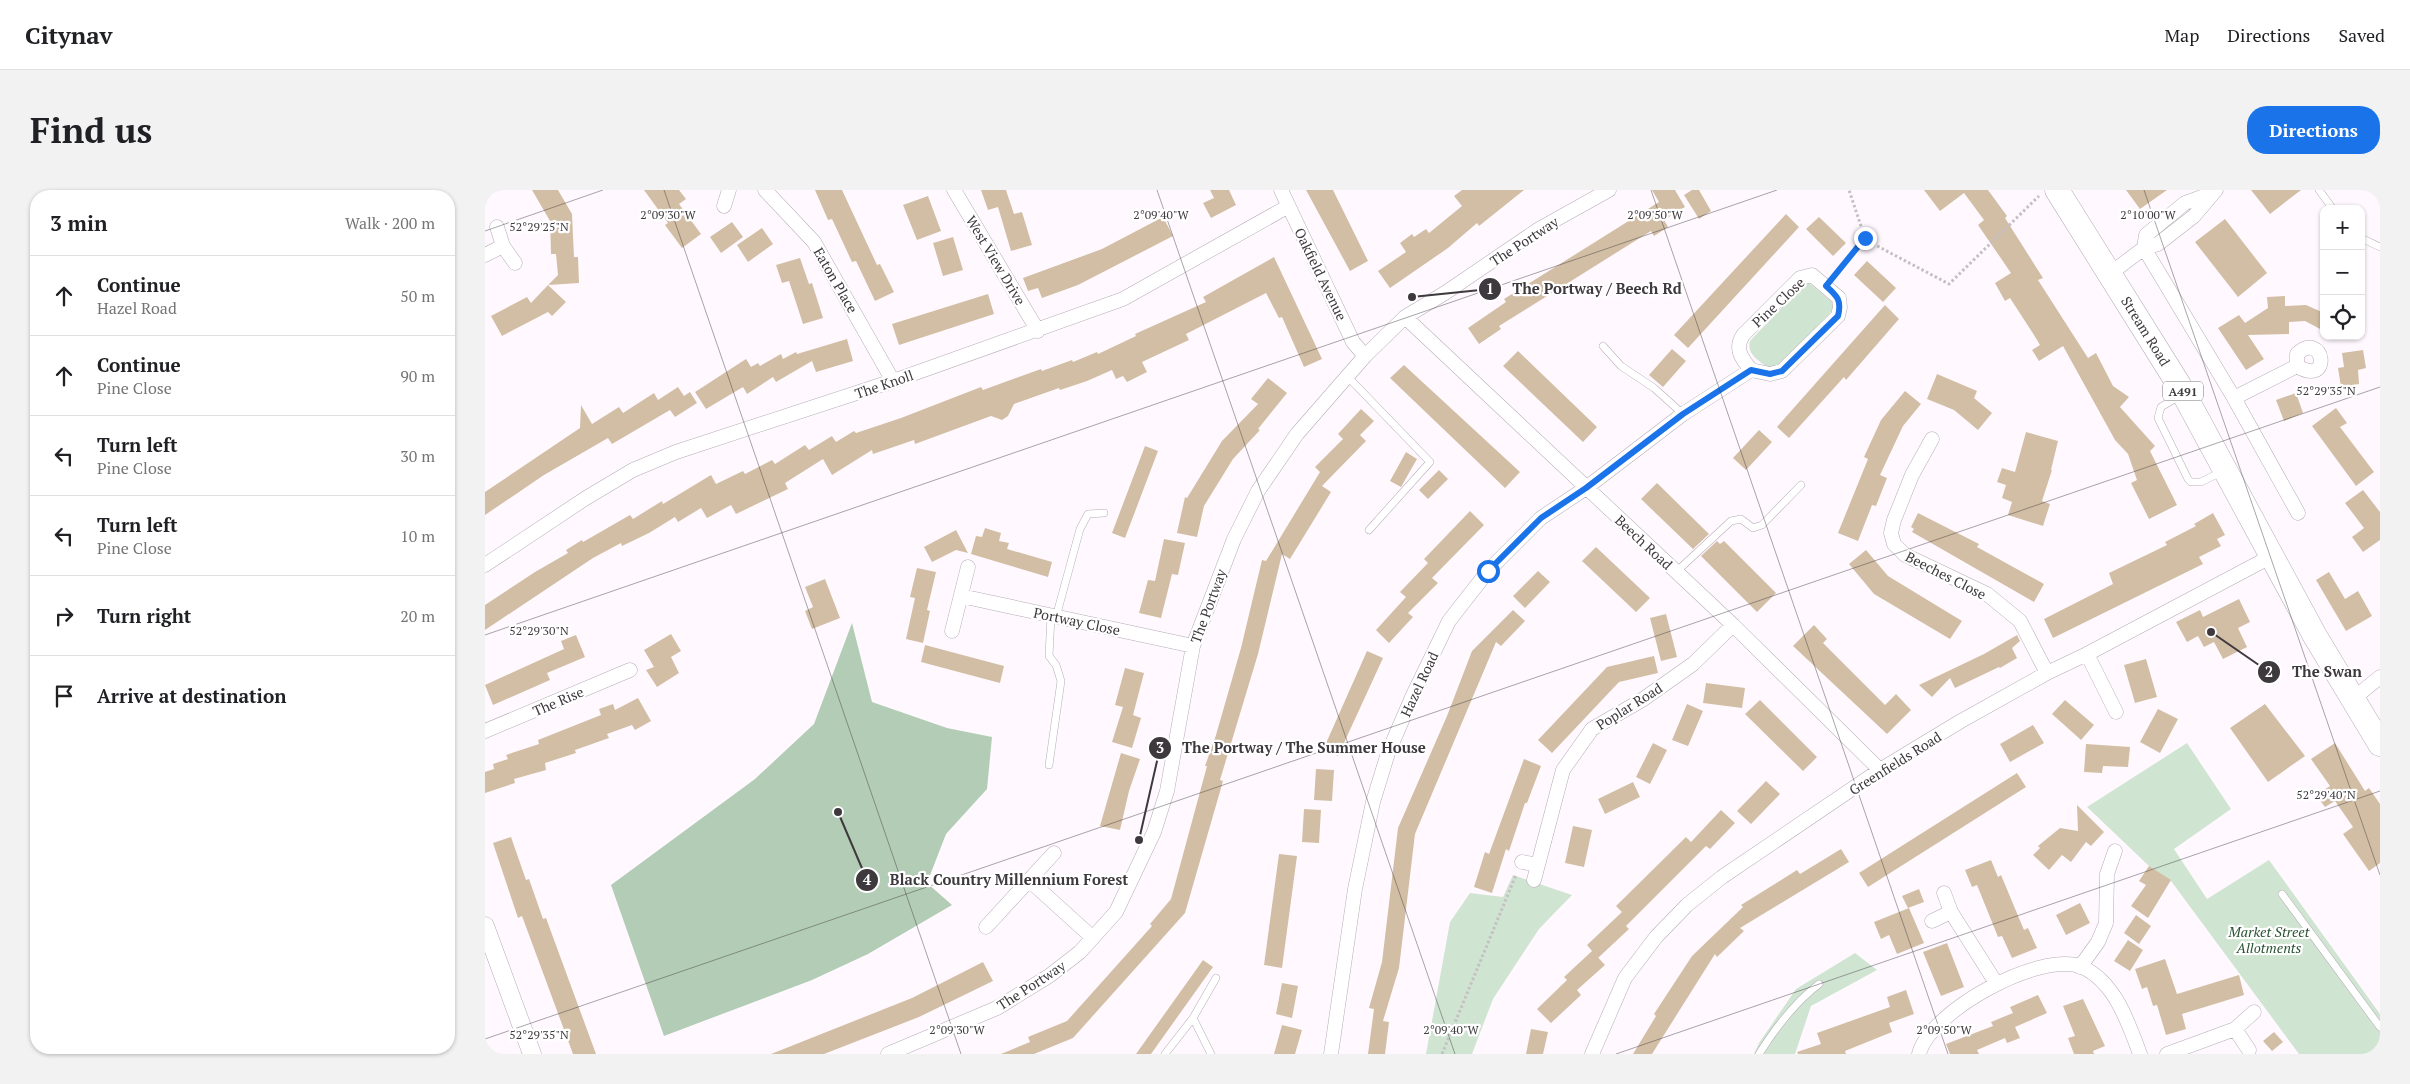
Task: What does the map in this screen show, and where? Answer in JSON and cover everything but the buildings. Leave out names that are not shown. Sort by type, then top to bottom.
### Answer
[{"type":"highway","name":"Stream Road","points":[[2049,192],[2111,273],[2184,393],[2272,556]]},
{"type":"highway","name":"A491","points":[[2272,556],[2315,636],[2380,744]]},
{"type":"street","points":[[724,206],[729,190]]},
{"type":"street","name":"Eaton Place","points":[[765,190],[814,242],[893,381]]},
{"type":"street","name":"West View Drive","points":[[954,190],[1038,331]]},
{"type":"street","name":"Oakfield Avenue","points":[[1281,190],[1287,207],[1353,342],[1365,356]]},
{"type":"street","name":"The Portway","points":[[888,1054],[997,1008],[1049,976],[1080,952],[1116,912],[1154,832],[1167,791],[1193,646],[1234,539],[1258,491],[1297,434],[1365,356],[1405,317],[1445,293],[1539,229],[1606,191]]},
{"type":"street","points":[[2111,273],[2143,248],[2158,244],[2194,216],[2213,192]]},
{"type":"street","name":"The Knoll","points":[[485,564],[633,470],[676,452],[893,381],[1038,331],[1123,299],[1287,207]]},
{"type":"street","points":[[497,228],[503,246],[515,263]]},
{"type":"street","points":[[485,254],[503,246]]},
{"type":"street","points":[[2143,248],[2234,398],[2298,513]]},
{"type":"street","name":"Pine Close","points":[[1812,275],[1839,298],[1838,316],[1782,371],[1770,374],[1751,370],[1741,357],[1739,341],[1800,278],[1812,275]]},
{"type":"street","name":"Beech Road","points":[[1405,317],[1733,625],[1880,770]]},
{"type":"street","points":[[2234,398],[2297,366]]},
{"type":"street","points":[[1586,488],[1683,414],[1751,370]]},
{"type":"street","name":"Beeches Close","points":[[1933,440],[1912,475],[1894,520],[1891,533],[1894,544],[1905,555],[1987,594],[2020,621],[2047,672]]},
{"type":"street","name":"Hazel Road","points":[[1331,1054],[1355,890],[1373,802],[1389,753],[1413,695],[1449,621],[1488,571],[1541,518],[1586,488]]},
{"type":"street","name":"Greenfields Road","points":[[1592,1054],[1625,978],[1656,936],[1687,905],[1722,877],[1880,770],[2047,672],[2087,654],[2272,556]]},
{"type":"street","points":[[952,631],[967,567]]},
{"type":"street","name":"Portway Close","points":[[961,596],[1193,646]]},
{"type":"street","name":"Poplar Road","points":[[1534,880],[1563,770],[1592,729],[1642,700],[1693,664],[1733,625]]},
{"type":"street","points":[[2087,654],[2116,712]]},
{"type":"street","name":"The Rise","points":[[485,731],[630,670]]},
{"type":"street","points":[[2354,698],[2380,677]]},
{"type":"street","points":[[2080,967],[2099,942],[2106,923],[2107,874],[2115,851]]},
{"type":"street","points":[[986,927],[1054,853]]},
{"type":"street","points":[[1521,862],[1537,865]]},
{"type":"street","points":[[1029,880],[1093,938]]},
{"type":"street","points":[[1944,893],[1951,912],[1996,983]]},
{"type":"street","points":[[1932,921],[1951,912]]},
{"type":"street","points":[[485,926],[532,1054]]},
{"type":"street","points":[[1919,1054],[1928,1034],[1952,1012],[1996,983],[2036,968],[2057,965],[2080,967],[2098,978],[2109,988],[2128,1022],[2140,1054]]},
{"type":"street","points":[[2167,1054],[2235,1029],[2254,1012]]},
{"type":"street","points":[[2235,1029],[2249,1050]]},
{"type":"lane","points":[[2319,190],[2330,205]]},
{"type":"lane","points":[[2365,240],[2380,247]]},
{"type":"lane","points":[[1603,346],[1621,366],[1654,388],[1683,414]]},
{"type":"lane","points":[[1347,376],[1430,462],[1369,530]]},
{"type":"lane","points":[[2184,393],[2161,407],[2157,418],[2188,479],[2191,482],[2201,482],[2225,469]]},
{"type":"lane","points":[[1676,572],[1731,521],[1741,520],[1753,528],[1762,525],[1801,485]]},
{"type":"lane","points":[[1049,765],[1061,680],[1056,666],[1049,656],[1054,616],[1080,529],[1088,514],[1103,513]]},
{"type":"lane","points":[[2282,894],[2380,1027]]},
{"type":"lane","points":[[1165,1054],[1193,1018],[1216,978]]},
{"type":"lane","points":[[1759,1054],[1781,1021],[1804,996],[1819,984]]},
{"type":"lane","points":[[1193,1018],[1211,1054]]},
{"type":"path","points":[[1849,190],[1864,240],[1949,284],[2049,192]]},
{"type":"path","points":[[1826,286],[1864,240]]},
{"type":"path","points":[[1442,1054],[1521,862]]},
{"type":"green space","points":[[1805,283],[1809,283],[1832,302],[1834,306],[1831,312],[1778,368],[1769,368],[1752,354],[1749,346],[1750,341]]},
{"type":"green space","points":[[852,623],[872,702],[947,728],[992,737],[987,789],[946,834],[927,883],[952,905],[868,954],[812,980],[664,1036],[611,885],[755,779],[814,724]]},
{"type":"green space","name":"Market Street Allotments","points":[[2187,743],[2231,809],[2174,849],[2207,899],[2269,860],[2380,1014],[2380,1054],[2299,1054],[2171,881],[2149,866],[2087,807]]},
{"type":"green space","points":[[1513,875],[1572,895],[1539,929],[1493,999],[1472,1054],[1426,1054],[1450,922],[1470,893],[1503,897]]},
{"type":"green space","points":[[1855,953],[1877,970],[1811,1006],[1795,1054],[1754,1054],[1759,1043],[1796,989]]},
{"type":"place","name":"The Portway / Beech Rd","points":[[1412,297]]},
{"type":"place","name":"The Swan","points":[[2211,632]]},
{"type":"place","name":"Black Country Millennium Forest","points":[[838,812]]},
{"type":"place","name":"The Portway / The Summer House","points":[[1139,840]]},
{"type":"route","points":[[1488,571],[1541,518],[1586,488],[1683,414],[1751,370],[1770,374],[1777,374],[1782,371],[1838,316],[1839,298],[1826,286],[1865,238]]}]
